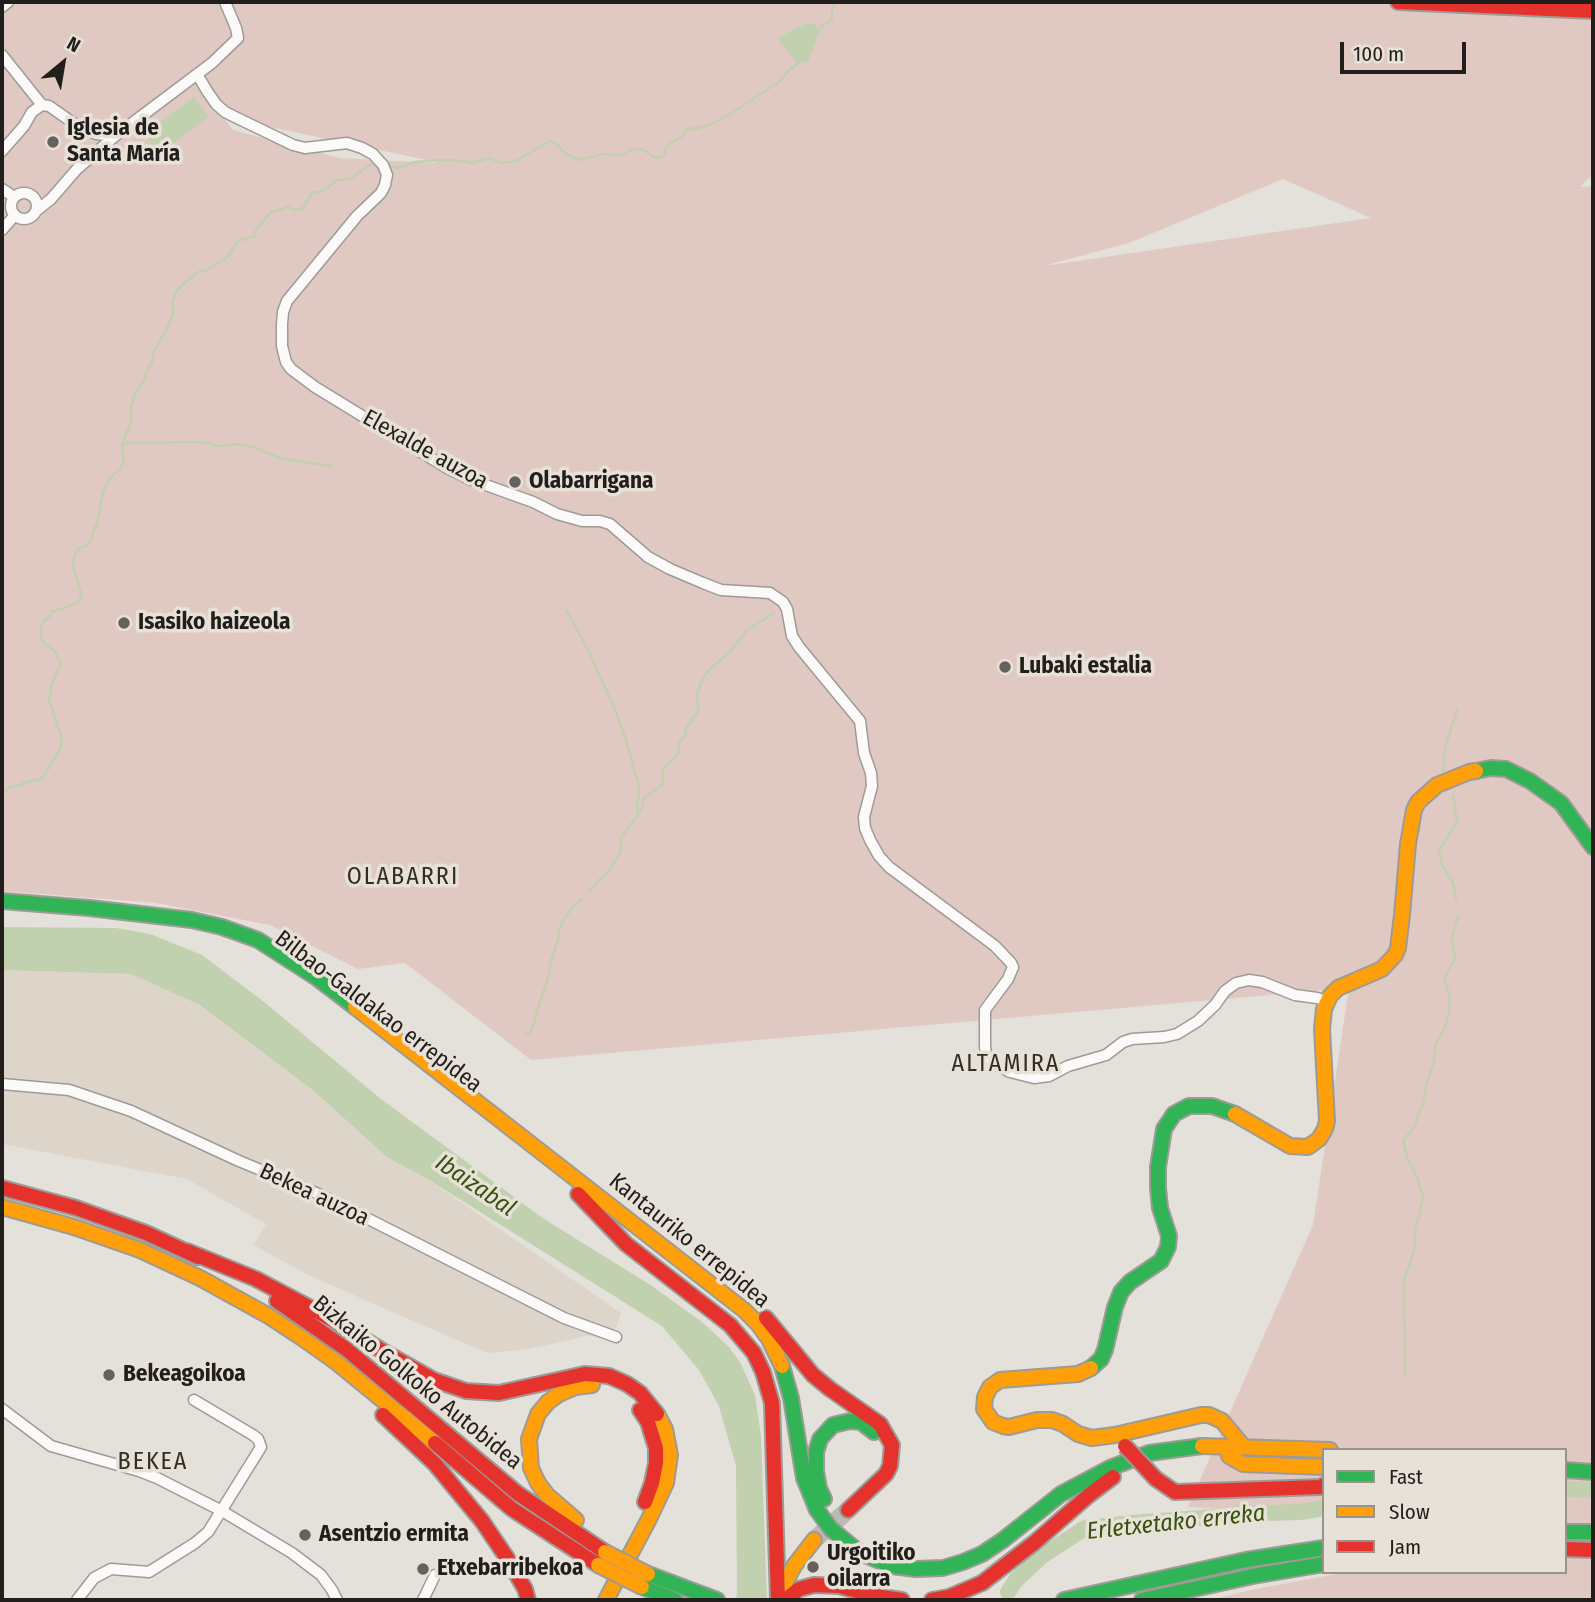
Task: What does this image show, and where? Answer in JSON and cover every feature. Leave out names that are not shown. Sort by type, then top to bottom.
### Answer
[{"type":"main road","points":[[1398,2],[1593,11]]},
{"type":"main road","points":[[1243,1446],[1217,1417],[1201,1415],[1120,1440],[1086,1437],[1052,1420],[1000,1426],[990,1419],[984,1409],[985,1397],[990,1387],[1000,1380],[1077,1374],[1089,1369],[1101,1359],[1121,1292],[1130,1282],[1161,1261],[1168,1250],[1170,1236],[1160,1208],[1158,1167],[1164,1129],[1174,1114],[1189,1106],[1207,1105],[1234,1113],[1290,1146],[1308,1147],[1320,1139],[1327,1121],[1322,1029],[1324,1009],[1332,993],[1338,988],[1382,969],[1395,955],[1414,810],[1424,795],[1437,785],[1476,771],[1497,768],[1511,771],[1530,781],[1562,805],[1593,847]]},
{"type":"main road","name":"Kantauriko errepidea","points":[[2,901],[192,920],[222,927],[270,946],[317,978],[663,1246],[758,1324],[781,1363],[791,1398],[804,1478],[817,1510],[831,1529],[860,1553],[877,1561],[908,1569],[943,1568],[963,1562],[1003,1540],[1061,1494],[1125,1461],[1166,1449],[1196,1446],[1223,1451],[1322,1459]]},
{"type":"main road","name":"Bilbao-Galdakao errepidea","points":[[2,912],[205,933],[250,947],[279,962],[319,992],[543,1167]]},
{"type":"main road","name":"Kantauriko errepidea","points":[[543,1167],[736,1317],[760,1343],[772,1367],[783,1400],[794,1483],[807,1515],[821,1536],[874,1572],[917,1581],[964,1574],[1003,1552],[1065,1504],[1112,1477],[1152,1464],[1243,1446],[1322,1450]]},
{"type":"main road","name":"Bizkaiko Golkoko Autobidea","points":[[2,1188],[75,1208],[146,1233],[187,1251],[276,1300],[346,1349],[517,1493],[605,1553]]},
{"type":"main road","points":[[578,1194],[626,1244],[730,1325],[754,1353],[764,1372],[772,1403],[780,1600]]},
{"type":"main road","name":"Bizkaiko Golkoko Autobidea","points":[[2,1207],[74,1227],[140,1250],[200,1278],[267,1315],[346,1371],[512,1509],[648,1575],[710,1598]]},
{"type":"main road","points":[[663,1246],[742,1296],[761,1313],[813,1375],[880,1424],[892,1445],[890,1466],[875,1485],[848,1510]]},
{"type":"main road","points":[[187,1251],[256,1279],[333,1320],[434,1380],[466,1391],[499,1393],[585,1374],[609,1376],[640,1393],[655,1410],[664,1429],[670,1455],[666,1483],[606,1600]]},
{"type":"main road","points":[[267,1315],[287,1339],[367,1400],[435,1464],[488,1530],[525,1589],[528,1600]]},
{"type":"main road","points":[[596,1600],[642,1512],[652,1483],[656,1448],[648,1422],[634,1402],[608,1387],[575,1387],[548,1402],[538,1414],[529,1439],[528,1452],[538,1483],[605,1553]]},
{"type":"main road","points":[[875,1485],[885,1463],[882,1442],[876,1434],[861,1422],[850,1421],[827,1430],[820,1439],[816,1461],[819,1488],[828,1507],[839,1525],[851,1536],[908,1569]]},
{"type":"main road","points":[[1226,1426],[1223,1451],[1244,1464],[1322,1467]]},
{"type":"main road","points":[[1120,1440],[1156,1479],[1175,1492],[1322,1486]]},
{"type":"main road","points":[[1567,1459],[1593,1461]]},
{"type":"main road","points":[[1567,1471],[1593,1472]]},
{"type":"main road","points":[[932,1600],[949,1597],[982,1583],[1112,1477]]},
{"type":"main road","points":[[1567,1532],[1593,1532]]},
{"type":"main road","points":[[777,1568],[814,1540],[794,1566],[780,1600]]},
{"type":"main road","points":[[1064,1600],[1246,1560],[1322,1548]]},
{"type":"main road","points":[[1567,1549],[1593,1550]]},
{"type":"main road","points":[[1142,1600],[1322,1564]]},
{"type":"main road","name":"Bizkaiko Golkoko Autobidea","points":[[648,1575],[675,1600]]},
{"type":"main road","points":[[788,1600],[799,1588],[814,1585],[839,1586],[902,1600]]},
{"type":"street","points":[[2,7],[8,2]]},
{"type":"street","points":[[2,189],[18,218],[27,219],[34,215],[51,200],[77,169],[114,136],[212,63],[238,38],[225,2]]},
{"type":"street","points":[[2,55],[42,104],[79,127],[96,134],[114,136]]},
{"type":"street","name":"Elexalde auzoa","points":[[197,74],[216,104],[233,117],[305,148],[347,143],[362,148],[373,154],[383,165],[387,175],[381,193],[358,216],[288,301],[283,312],[282,346],[286,362],[291,369],[315,387],[469,479],[533,502],[557,514],[582,521],[610,524],[648,557],[703,583],[721,590],[770,593],[783,602],[792,636],[799,648],[860,721],[872,786],[864,817],[865,828],[879,856],[889,867],[995,946],[1013,967],[1008,979],[985,1010],[986,1054],[990,1061],[1006,1071],[1034,1078],[1049,1076],[1068,1066],[1106,1055],[1123,1042],[1177,1034],[1198,1021],[1225,991],[1236,983],[1249,980],[1327,1002]]},
{"type":"street","points":[[2,151],[32,112],[42,104]]},
{"type":"street","points":[[2,230],[10,206],[21,192],[33,195],[37,202],[36,211]]},
{"type":"street","name":"Bekea auzoa","points":[[2,1084],[69,1090],[131,1111],[321,1195],[564,1318],[616,1337]]},
{"type":"street","points":[[77,1600],[93,1578],[111,1569],[149,1572],[195,1543],[208,1532],[261,1447],[253,1435],[194,1400]]},
{"type":"street","points":[[2,1409],[51,1446],[139,1471],[222,1511],[292,1553],[321,1575],[337,1600]]},
{"type":"street","points":[[423,1600],[435,1575]]},
{"type":"shaded area","points":[[2,2],[1593,2],[1593,174],[1580,187],[1593,186],[1593,1526],[1567,1525],[1567,1448],[1322,1448],[1322,1513],[1188,1507],[1313,1225],[1349,988],[531,1060],[405,963],[358,969],[270,925],[156,903],[2,891]],"holes":[[[223,117],[436,162],[340,158],[233,130]],[[1283,179],[1371,218],[1043,266],[1129,243]]]},
{"type":"shaded area","points":[[2,970],[131,974],[200,1005],[315,1092],[388,1158],[426,1178],[621,1313],[615,1330],[528,1349],[487,1353],[308,1275],[254,1245],[266,1224],[187,1179],[2,1144]]},
{"type":"shaded area","points":[[1567,1556],[1593,1557],[1593,1600],[1208,1600],[1336,1574],[1567,1574]]},
{"type":"water","points":[[807,23],[815,24],[819,32],[808,62],[796,62],[777,38]]},
{"type":"water","points":[[194,97],[209,117],[159,154],[144,134]]},
{"type":"water","name":"Ibaizabal","points":[[2,927],[116,928],[150,934],[202,955],[264,1002],[381,1099],[544,1219],[652,1286],[702,1322],[728,1346],[740,1362],[755,1395],[761,1436],[767,1600],[736,1600],[736,1466],[719,1406],[699,1370],[662,1326],[426,1178],[388,1158],[315,1092],[200,1005],[131,974],[2,970]]},
{"type":"waterway","points":[[818,32],[832,19],[832,8],[836,2]]},
{"type":"waterway","points":[[390,166],[397,168],[415,162],[443,160],[471,163],[490,158],[500,163],[510,162],[550,141],[578,160],[603,154],[622,155],[633,149],[644,150],[659,158],[664,155],[667,145],[683,136],[688,128],[695,129],[714,123],[730,114],[780,81],[801,61]]},
{"type":"waterway","points":[[2,791],[11,786],[42,779],[59,751],[62,739],[49,700],[52,683],[61,663],[53,649],[41,639],[41,628],[51,612],[80,600],[81,592],[73,566],[74,557],[78,549],[90,541],[106,485],[124,462],[122,447],[132,417],[131,408],[135,394],[145,379],[154,351],[174,313],[172,304],[175,294],[198,272],[205,271],[228,257],[238,241],[255,236],[256,230],[270,213],[288,207],[294,210],[303,208],[312,193],[325,190],[337,180],[350,179],[377,163]]},
{"type":"waterway","points":[[124,443],[203,442],[218,446],[239,444],[282,459],[333,466]]},
{"type":"waterway","points":[[566,610],[585,644],[625,736],[639,787],[637,812]]},
{"type":"waterway","points":[[589,892],[607,873],[620,853],[621,838],[637,816],[643,799],[664,783],[663,771],[678,755],[679,741],[685,737],[686,729],[698,711],[697,694],[703,678],[730,652],[747,630],[774,613]]},
{"type":"waterway","points":[[1443,771],[1445,748],[1457,710]]},
{"type":"waterway","points":[[1453,795],[1457,822],[1439,851],[1442,865],[1453,883],[1456,901]]},
{"type":"waterway","points":[[526,1035],[535,1021],[562,922],[582,899]]},
{"type":"waterway","points":[[1405,1375],[1404,1280],[1414,1252],[1415,1231],[1423,1198],[1403,1141],[1416,1125],[1434,1062],[1435,1046],[1445,1028],[1450,1009],[1444,979],[1455,959],[1452,938],[1458,916]]},
{"type":"waterway","name":"Erletxetako erreka","points":[[1567,1489],[1593,1490]]},
{"type":"waterway","name":"Erletxetako erreka","points":[[1008,1592],[1016,1580],[1042,1556],[1085,1528],[1322,1508]]},
{"type":"tunnel","points":[[814,1540],[848,1510]]},
{"type":"traffic: fast","points":[[1476,771],[1506,769],[1530,781],[1561,803],[1593,847]]},
{"type":"traffic: fast","points":[[2,901],[192,920],[222,927],[258,940],[317,978],[355,1007]]},
{"type":"traffic: fast","points":[[1091,1368],[1101,1359],[1105,1350],[1121,1292],[1130,1282],[1161,1261],[1168,1247],[1169,1236],[1160,1208],[1158,1188],[1158,1167],[1164,1129],[1174,1114],[1189,1106],[1212,1106],[1235,1114]]},
{"type":"traffic: fast","points":[[782,1366],[791,1398],[804,1478],[817,1510],[831,1529],[860,1553],[892,1566],[943,1568],[963,1562],[982,1554],[1003,1540],[1061,1494],[1110,1468],[1149,1453],[1202,1446]]},
{"type":"traffic: fast","points":[[824,1499],[816,1471],[816,1452],[820,1439],[833,1425],[850,1421],[861,1422],[874,1432]]},
{"type":"traffic: fast","points":[[1567,1470],[1593,1472]]},
{"type":"traffic: fast","points":[[1567,1532],[1593,1532]]},
{"type":"traffic: fast","points":[[1064,1600],[1246,1560],[1322,1548]]},
{"type":"traffic: fast","points":[[1142,1600],[1322,1564]]},
{"type":"traffic: fast","points":[[648,1574],[717,1600]]},
{"type":"traffic: fast","points":[[642,1587],[675,1600]]},
{"type":"traffic: slow","points":[[1235,1114],[1290,1146],[1308,1147],[1319,1139],[1327,1121],[1322,1029],[1324,1009],[1330,996],[1338,988],[1382,969],[1395,955],[1402,915],[1408,844],[1418,802],[1437,785],[1476,771]]},
{"type":"traffic: slow","points":[[355,1007],[744,1310],[769,1339],[782,1366]]},
{"type":"traffic: slow","points":[[2,1207],[74,1227],[140,1250],[200,1278],[302,1338],[336,1362],[435,1443]]},
{"type":"traffic: slow","points":[[1091,1368],[1078,1374],[1000,1380],[990,1387],[985,1397],[984,1409],[993,1422],[1003,1426],[1052,1420],[1092,1438],[1209,1415],[1222,1421],[1243,1446]]},
{"type":"traffic: slow","points":[[576,1520],[547,1495],[538,1483],[531,1468],[529,1439],[538,1414],[548,1402],[575,1387],[592,1385]]},
{"type":"traffic: slow","points":[[606,1600],[666,1483],[670,1455],[665,1429],[657,1414]]},
{"type":"traffic: slow","points":[[1202,1446],[1322,1450]]},
{"type":"traffic: slow","points":[[1229,1456],[1243,1464],[1322,1467]]},
{"type":"traffic: slow","points":[[782,1597],[794,1566],[814,1540]]},
{"type":"traffic: slow","points":[[605,1552],[648,1574]]},
{"type":"traffic: slow","points":[[598,1565],[642,1587]]},
{"type":"traffic: jam","points":[[1398,2],[1593,11]]},
{"type":"traffic: jam","points":[[2,1188],[76,1208],[146,1233],[198,1257]]},
{"type":"traffic: jam","points":[[578,1194],[626,1244],[730,1325],[754,1353],[772,1403],[778,1600]]},
{"type":"traffic: jam","points":[[187,1251],[256,1279],[333,1320],[434,1380],[466,1391],[499,1393],[585,1374],[609,1376],[640,1393],[657,1414]]},
{"type":"traffic: jam","points":[[277,1301],[346,1349],[517,1493],[605,1552]]},
{"type":"traffic: jam","points":[[766,1318],[813,1375],[880,1424],[892,1445],[890,1466],[886,1474],[848,1510]]},
{"type":"traffic: jam","points":[[640,1410],[648,1422],[656,1448],[652,1483],[645,1502]]},
{"type":"traffic: jam","points":[[383,1415],[435,1464],[482,1521],[507,1558],[525,1589],[528,1600]]},
{"type":"traffic: jam","points":[[435,1443],[512,1509],[598,1565]]},
{"type":"traffic: jam","points":[[1125,1446],[1156,1479]]},
{"type":"traffic: jam","points":[[932,1600],[949,1597],[982,1583],[1113,1477]]},
{"type":"traffic: jam","points":[[1156,1479],[1175,1492],[1322,1486]]},
{"type":"traffic: jam","points":[[1567,1549],[1593,1550]]},
{"type":"traffic: jam","points":[[788,1600],[799,1589],[814,1585],[839,1586],[902,1600]]},
{"type":"place","name":"Iglesia de Santa María","points":[[53,142]]},
{"type":"place","name":"Olabarrigana","points":[[515,482]]},
{"type":"place","name":"Isasiko haizeola","points":[[124,623]]},
{"type":"place","name":"Lubaki estalia","points":[[1005,667]]},
{"type":"place","name":"Bekeagoikoa","points":[[109,1375]]},
{"type":"place","name":"Asentzio ermita","points":[[305,1535]]},
{"type":"place","name":"Urgoitiko oilarra","points":[[813,1567]]},
{"type":"place","name":"Etxebarribekoa","points":[[423,1569]]},
{"type":"district","name":"OLABARRI","points":[[403,877]]},
{"type":"district","name":"ALTAMIRA","points":[[1006,1064]]},
{"type":"district","name":"BEKEA","points":[[153,1462]]}]
